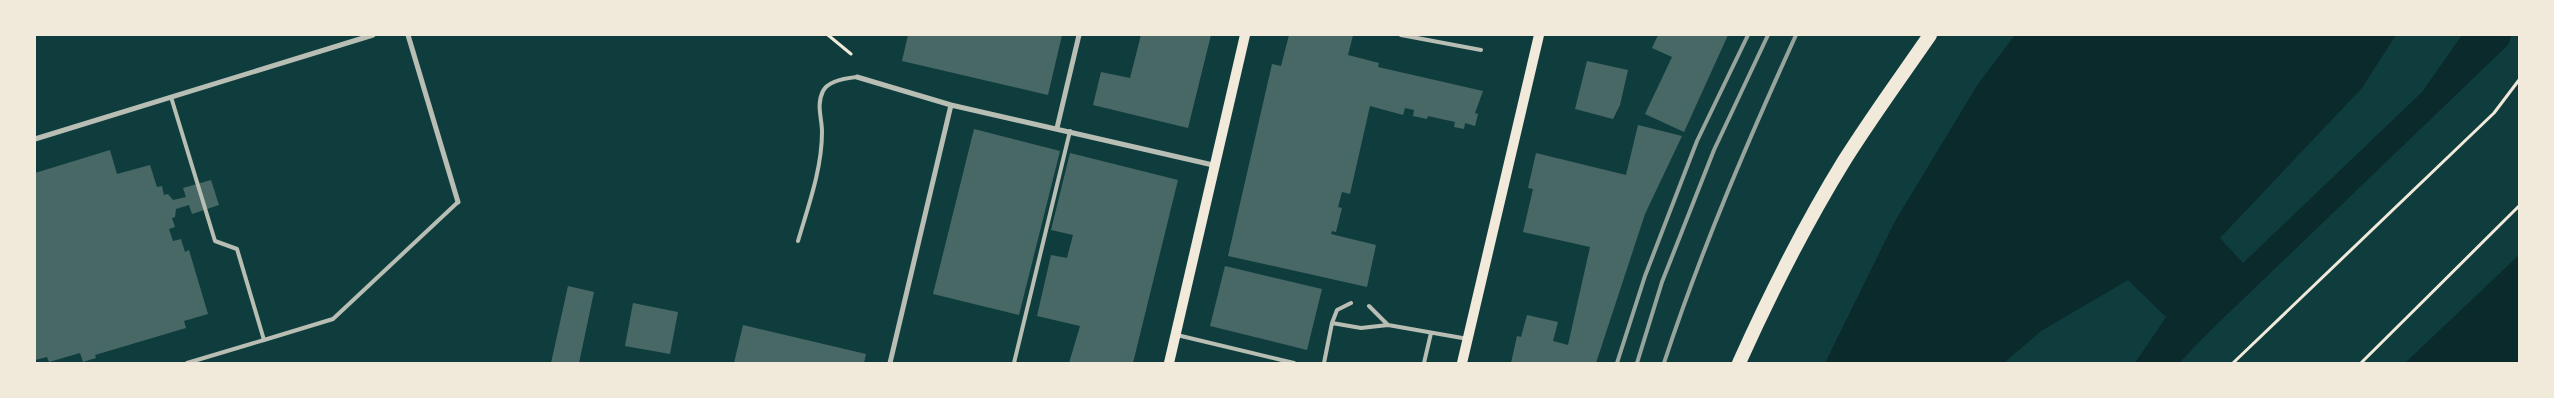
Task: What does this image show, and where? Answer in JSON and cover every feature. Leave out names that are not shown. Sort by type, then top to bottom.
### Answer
[{"type":"highway","points":[[1739,363],[1767,301],[1813,213],[1876,112],[1930,35]]},
{"type":"main road","points":[[1169,363],[1213,165],[1245,35]]},
{"type":"main road","points":[[1462,363],[1539,35]]},
{"type":"street","points":[[35,139],[374,35]]},
{"type":"street","points":[[408,35],[458,202]]},
{"type":"street","points":[[1057,128],[1079,35]]},
{"type":"street","points":[[857,77],[951,105],[1213,165]]},
{"type":"street","points":[[890,363],[951,105]]},
{"type":"lane","points":[[1401,35],[1481,50]]},
{"type":"lane","points":[[798,241],[816,179],[822,133],[819,101],[824,88],[842,79],[857,77]]},
{"type":"lane","points":[[171,98],[215,240],[237,249],[264,340]]},
{"type":"lane","points":[[1014,363],[1070,131]]},
{"type":"lane","points":[[187,363],[333,318],[458,202]]},
{"type":"lane","points":[[1324,363],[1332,323],[1337,310],[1351,303]]},
{"type":"lane","points":[[1369,306],[1388,325]]},
{"type":"lane","points":[[1332,323],[1361,328],[1388,325],[1468,339]]},
{"type":"lane","points":[[1424,363],[1431,332]]},
{"type":"lane","points":[[1175,335],[1294,363]]},
{"type":"path","points":[[828,35],[851,54]]},
{"type":"path","points":[[2233,363],[2494,113],[2519,80]]},
{"type":"path","points":[[2361,363],[2519,206]]},
{"type":"water","points":[[2015,35],[2396,35],[2362,88],[2220,238],[2243,263],[2422,92],[2462,35],[2512,35],[2508,45],[2179,363],[2135,363],[2166,317],[2128,280],[2041,331],[2004,363],[1825,363],[1895,221],[1978,84]]},
{"type":"water","points":[[2519,255],[2519,363],[2405,363]]},
{"type":"building","points":[[908,35],[1062,35],[1048,95],[902,61]]},
{"type":"building","points":[[1141,35],[1211,35],[1188,128],[1093,105],[1101,72],[1130,78]]},
{"type":"building","points":[[1289,35],[1353,35],[1348,55],[1379,63],[1378,67],[1483,91],[1475,113],[1478,114],[1475,126],[1465,123],[1464,129],[1454,127],[1455,122],[1428,116],[1427,119],[1413,116],[1414,110],[1405,108],[1403,115],[1370,106],[1350,194],[1342,192],[1338,207],[1342,208],[1336,232],[1332,231],[1331,234],[1376,245],[1367,287],[1228,256],[1272,64],[1281,66]]},
{"type":"building","points":[[1658,35],[1728,35],[1684,132],[1645,114],[1672,57],[1652,48]]},
{"type":"building","points":[[1587,61],[1628,70],[1620,105],[1613,119],[1575,109]]},
{"type":"building","points":[[1638,125],[1682,136],[1645,214],[1596,363],[1511,363],[1517,336],[1521,337],[1527,315],[1558,322],[1553,341],[1568,345],[1590,247],[1523,232],[1533,189],[1528,188],[1536,153],[1626,175]]},
{"type":"building","points":[[974,129],[1060,151],[1019,315],[933,294]]},
{"type":"building","points":[[110,150],[117,174],[150,165],[157,187],[162,186],[164,195],[168,194],[173,200],[186,197],[183,188],[211,180],[219,205],[192,214],[189,205],[176,209],[175,217],[172,218],[175,227],[169,229],[173,241],[181,239],[185,252],[189,250],[208,314],[184,321],[186,328],[95,355],[96,358],[83,362],[80,353],[49,362],[47,357],[35,360],[35,173]]},
{"type":"building","points":[[1070,153],[1178,180],[1133,363],[1069,363],[1080,326],[1037,316],[1051,255],[1067,258],[1073,235],[1051,230]]},
{"type":"building","points":[[1225,266],[1322,289],[1307,350],[1210,326]]},
{"type":"building","points":[[568,286],[594,292],[579,363],[551,363]]},
{"type":"building","points":[[633,303],[678,312],[670,354],[625,346]]},
{"type":"building","points":[[743,325],[866,354],[864,363],[734,363]]},
{"type":"railway","points":[[1617,363],[1645,276],[1697,141],[1748,35]]},
{"type":"railway","points":[[1637,363],[1662,282],[1714,150],[1768,35]]},
{"type":"railway","points":[[1664,363],[1693,279],[1725,197],[1796,35]]}]
